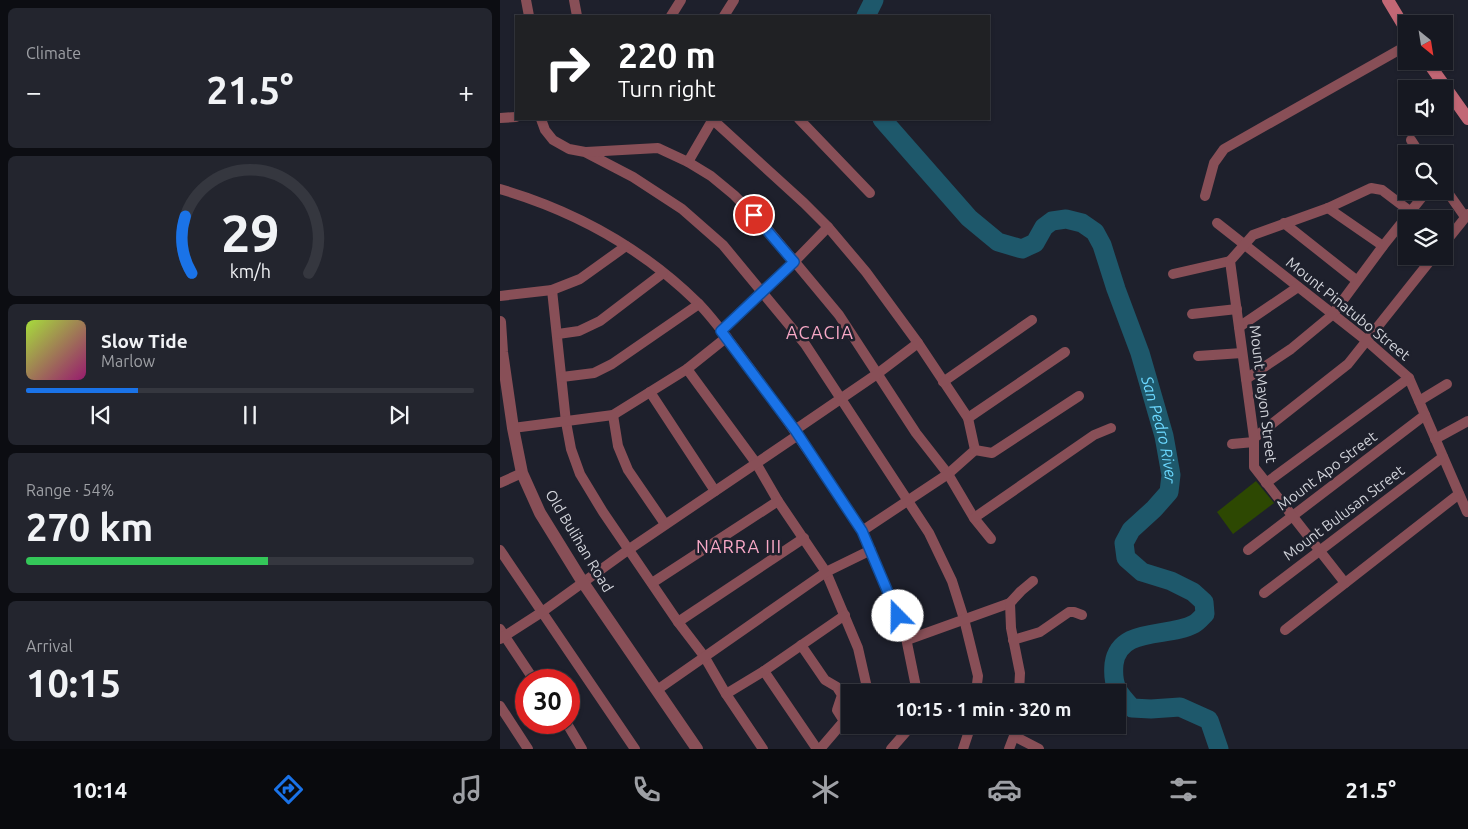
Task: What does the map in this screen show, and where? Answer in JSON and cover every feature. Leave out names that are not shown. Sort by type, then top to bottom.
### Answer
[{"type":"main road","points":[[1388,0],[1398,17]]},
{"type":"main road","points":[[1433,70],[1468,119]]},
{"type":"street","points":[[526,0],[529,15]]},
{"type":"street","points":[[574,0],[577,15]]},
{"type":"street","points":[[672,15],[681,0]]},
{"type":"street","points":[[725,15],[734,0]]},
{"type":"street","points":[[1205,196],[1214,163],[1224,149],[1398,51]]},
{"type":"street","points":[[500,118],[515,117]]},
{"type":"street","points":[[541,120],[545,130],[553,140],[569,149],[585,152],[658,148],[688,162],[711,176],[734,195],[765,226],[839,315],[916,433],[948,474],[974,518],[991,539]]},
{"type":"street","points":[[688,162],[712,120]]},
{"type":"street","points":[[714,120],[828,227],[866,272],[918,343],[942,382],[968,418],[975,450]]},
{"type":"street","points":[[800,120],[870,193]]},
{"type":"street","points":[[1411,140],[1414,145]]},
{"type":"street","points":[[585,152],[633,177],[682,209],[723,245],[805,344],[929,533],[952,581],[964,619],[978,676],[977,684]]},
{"type":"street","points":[[1173,274],[1230,260],[1254,235],[1328,208],[1371,188],[1382,190],[1408,210]]},
{"type":"street","points":[[500,189],[572,216],[602,230],[651,262],[698,304],[724,334],[796,432],[862,531],[907,640],[915,684]]},
{"type":"street","points":[[1453,198],[1467,215],[1453,233]]},
{"type":"street","points":[[1413,210],[1420,200]]},
{"type":"street","points":[[1328,208],[1383,246]]},
{"type":"street","name":"Mount Pinatubo Street","points":[[1217,222],[1409,378],[1467,512]]},
{"type":"street","points":[[1284,223],[1356,280]]},
{"type":"street","points":[[513,428],[613,415],[687,369],[724,334],[828,227]]},
{"type":"street","points":[[1246,379],[1291,349],[1332,315],[1356,280],[1398,228]]},
{"type":"street","points":[[500,296],[552,290],[580,279],[626,246]]},
{"type":"street","name":"Mount Mayon Street","points":[[1230,260],[1254,440],[1254,467],[1345,583]]},
{"type":"street","points":[[1232,444],[1254,440],[1348,364],[1427,265]]},
{"type":"street","points":[[558,334],[579,331],[600,321],[663,273]]},
{"type":"street","points":[[1239,327],[1298,287]]},
{"type":"street","points":[[552,290],[566,422],[571,449],[580,474],[602,512],[678,622],[704,656],[726,694],[763,749]]},
{"type":"street","points":[[562,377],[594,373],[612,364],[698,304]]},
{"type":"street","points":[[1192,314],[1237,309]]},
{"type":"street","points":[[942,382],[1032,320]]},
{"type":"street","name":"Old Bulihan Road","points":[[500,322],[505,398],[522,473],[540,513],[582,581],[697,749]]},
{"type":"street","points":[[526,669],[502,634],[542,612],[582,581],[756,463],[918,343]]},
{"type":"street","points":[[968,418],[1065,352]]},
{"type":"street","points":[[1198,356],[1242,352]]},
{"type":"street","points":[[687,369],[756,463],[778,501],[826,572],[858,648],[866,684]]},
{"type":"street","points":[[1266,483],[1409,378]]},
{"type":"street","points":[[1418,401],[1447,384]]},
{"type":"street","points":[[650,392],[715,491]]},
{"type":"street","points":[[975,450],[992,453],[1079,396]]},
{"type":"street","points":[[613,415],[618,446],[628,470],[665,524]]},
{"type":"street","name":"Mount Apo Street","points":[[1248,550],[1425,415]]},
{"type":"street","points":[[1435,438],[1468,421]]},
{"type":"street","points":[[974,518],[1094,435],[1111,428]]},
{"type":"street","points":[[862,531],[948,474],[975,450]]},
{"type":"street","name":"Mount Bulusan Street","points":[[1264,593],[1443,457]]},
{"type":"street","points":[[500,483],[522,473]]},
{"type":"street","points":[[1285,630],[1459,494]]},
{"type":"street","points":[[652,584],[778,501]]},
{"type":"street","points":[[678,622],[804,538]]},
{"type":"street","points":[[500,550],[635,749]]},
{"type":"street","points":[[657,690],[826,572],[871,550]]},
{"type":"street","points":[[907,640],[1010,603],[1033,580]]},
{"type":"street","points":[[1010,603],[1011,628],[1020,673],[1019,684]]},
{"type":"street","points":[[1013,640],[1040,632],[1069,612],[1082,615]]},
{"type":"street","points":[[726,694],[764,671],[845,615]]},
{"type":"street","points":[[801,645],[825,680],[841,692]]},
{"type":"street","points":[[764,671],[818,749],[841,724]]},
{"type":"street","points":[[841,698],[837,710],[841,713]]},
{"type":"street","points":[[500,706],[528,749]]},
{"type":"street","points":[[573,734],[582,749]]},
{"type":"street","points":[[891,749],[904,734]]},
{"type":"street","points":[[964,749],[968,734]]},
{"type":"street","points":[[1009,749],[1014,736],[1039,749]]},
{"type":"green space","points":[[1256,481],[1274,503],[1233,534],[1217,512]]},
{"type":"waterway","name":"San Pedro River","points":[[866,15],[874,0]]},
{"type":"waterway","name":"San Pedro River","points":[[883,120],[969,218],[998,242],[1022,249],[1035,243],[1044,227],[1052,221],[1066,219],[1082,223],[1095,232],[1102,245],[1140,353],[1164,436],[1171,475],[1169,492],[1131,530],[1124,543],[1126,558],[1142,572],[1171,581],[1193,592],[1204,602],[1205,614],[1195,623],[1184,628],[1146,635],[1135,638],[1125,644],[1118,652],[1114,664],[1115,684],[1123,698],[1132,708],[1180,707],[1209,720],[1219,749]]},
{"type":"district","name":"ACACIA","points":[[820,333]]},
{"type":"district","name":"NARRA III","points":[[739,547]]},
{"type":"route","points":[[754,215],[794,262],[721,331],[795,430],[862,531],[898,616]]}]
